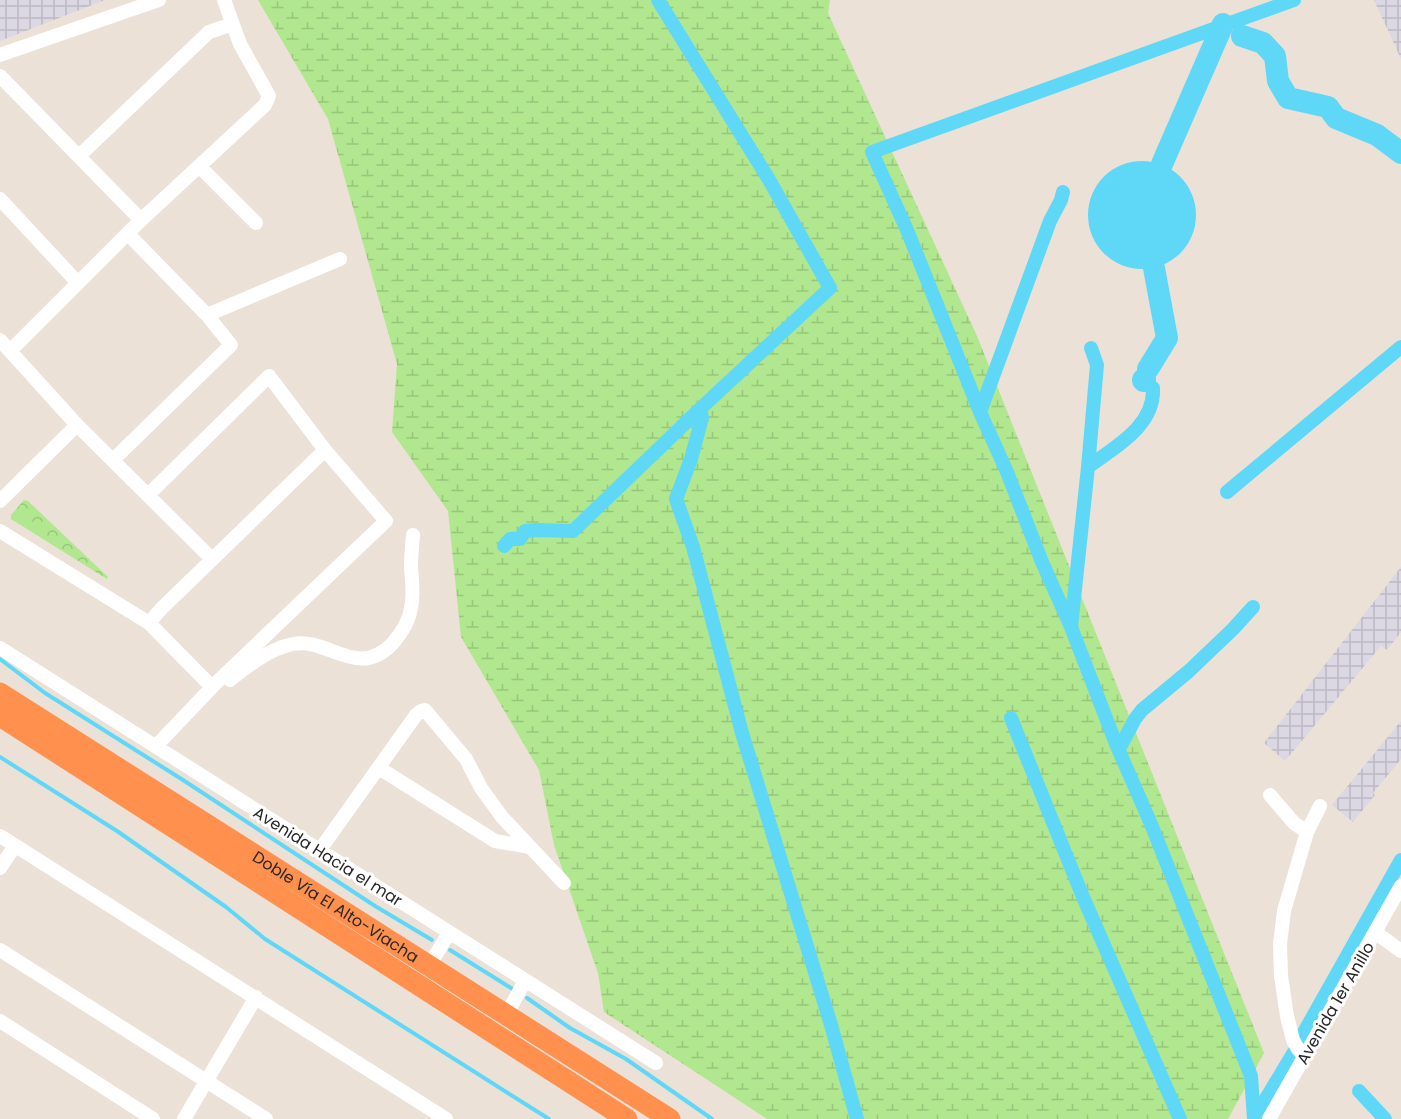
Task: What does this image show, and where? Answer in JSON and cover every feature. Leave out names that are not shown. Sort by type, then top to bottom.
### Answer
[{"type":"highway","name":"Doble Vía El Alto-Viacha","points":[[0,693],[670,1119]]},
{"type":"highway","name":"Doble Vía El Alto-Viacha","points":[[0,716],[627,1119]]},
{"type":"street","points":[[0,55],[159,0]]},
{"type":"street","points":[[10,351],[141,220],[266,105],[270,96],[240,44],[224,0]]},
{"type":"street","points":[[79,156],[209,32],[233,24]]},
{"type":"street","points":[[0,76],[141,220]]},
{"type":"street","points":[[200,166],[256,223]]},
{"type":"street","points":[[0,199],[78,283]]},
{"type":"street","points":[[113,460],[231,345],[207,315],[128,234]]},
{"type":"street","points":[[207,315],[340,259]]},
{"type":"street","points":[[0,340],[77,425],[212,559]]},
{"type":"street","points":[[148,495],[269,376],[325,450],[386,521],[214,685],[156,746]]},
{"type":"street","points":[[0,501],[77,425]]},
{"type":"street","points":[[149,623],[325,450]]},
{"type":"street","points":[[0,531],[149,623],[214,685],[220,686],[257,659],[295,644],[310,644],[354,659],[368,658],[384,650],[402,633],[411,610],[413,535]]},
{"type":"street","name":"Avenida Hacia el mar","points":[[0,648],[656,1063]]},
{"type":"street","points":[[319,851],[416,715],[425,710],[466,759],[481,788],[502,817],[564,883]]},
{"type":"street","points":[[379,768],[495,841],[530,847]]},
{"type":"street","points":[[1270,795],[1294,823],[1307,832]]},
{"type":"street","points":[[1305,1056],[1293,1040],[1287,1016],[1281,976],[1280,944],[1284,911],[1307,832],[1320,806]]},
{"type":"street","points":[[0,836],[446,1119]]},
{"type":"street","points":[[0,868],[15,846]]},
{"type":"street","name":"Avenida 1er Anillo","points":[[1269,1119],[1401,886]]},
{"type":"street","points":[[1375,932],[1401,951]]},
{"type":"street","points":[[429,966],[449,933]]},
{"type":"street","points":[[0,950],[266,1119]]},
{"type":"street","points":[[506,1015],[525,981]]},
{"type":"street","points":[[184,1119],[256,997]]},
{"type":"street","points":[[0,1021],[153,1119]]},
{"type":"shaded area","points":[[0,0],[105,0],[0,41]]},
{"type":"shaded area","points":[[1374,0],[1401,0],[1401,59]]},
{"type":"shaded area","points":[[1401,567],[1401,632],[1387,650],[1381,646],[1285,761],[1264,743]]},
{"type":"shaded area","points":[[1401,721],[1401,759],[1353,822],[1332,805]]},
{"type":"green space","points":[[258,0],[830,0],[828,13],[977,336],[1264,1053],[1228,1119],[767,1119],[604,1012],[598,973],[554,845],[539,770],[461,637],[448,511],[392,432],[397,364],[328,119]]},
{"type":"green space","points":[[24,500],[28,501],[108,577],[107,579],[11,519],[11,515]]},
{"type":"water","points":[[1142,161],[1163,165],[1180,177],[1192,194],[1196,215],[1192,236],[1180,253],[1163,265],[1142,269],[1121,265],[1104,253],[1092,236],[1088,215],[1092,194],[1104,177],[1121,165]]},
{"type":"water","points":[[1144,368],[1152,372],[1156,380],[1152,388],[1144,392],[1136,388],[1132,380],[1136,372]]},
{"type":"waterway","points":[[504,546],[510,539],[520,539],[525,531],[573,531],[830,288],[768,178],[658,0]]},
{"type":"waterway","points":[[1071,627],[980,412],[907,230],[872,152],[1294,0]]},
{"type":"waterway","points":[[1162,164],[1223,24]]},
{"type":"waterway","points":[[1242,36],[1263,43],[1275,56],[1278,81],[1288,98],[1328,107],[1336,118],[1377,135],[1401,153]]},
{"type":"waterway","points":[[980,412],[1050,221],[1063,192]]},
{"type":"waterway","points":[[1148,369],[1167,338],[1154,268]]},
{"type":"waterway","points":[[1227,492],[1401,347]]},
{"type":"waterway","points":[[1088,467],[1097,365],[1091,348]]},
{"type":"waterway","points":[[1153,388],[1152,401],[1140,424],[1121,443],[1088,467],[1071,627],[1251,1076],[1254,1119]]},
{"type":"waterway","points":[[700,409],[702,418],[691,459],[676,499],[693,547],[742,733],[831,1025],[857,1119]]},
{"type":"waterway","points":[[1119,749],[1142,710],[1189,671],[1253,607]]},
{"type":"waterway","points":[[0,659],[45,693],[375,906],[432,940]]},
{"type":"waterway","points":[[1011,718],[1083,897],[1180,1119]]},
{"type":"waterway","points":[[0,757],[117,831],[226,907],[265,939],[549,1119]]},
{"type":"waterway","points":[[1298,1043],[1401,860]]},
{"type":"waterway","points":[[450,950],[516,991]]},
{"type":"waterway","points":[[527,998],[570,1028],[626,1059],[712,1119]]},
{"type":"waterway","points":[[1255,1117],[1294,1052]]},
{"type":"waterway","points":[[1359,1091],[1385,1119]]}]
